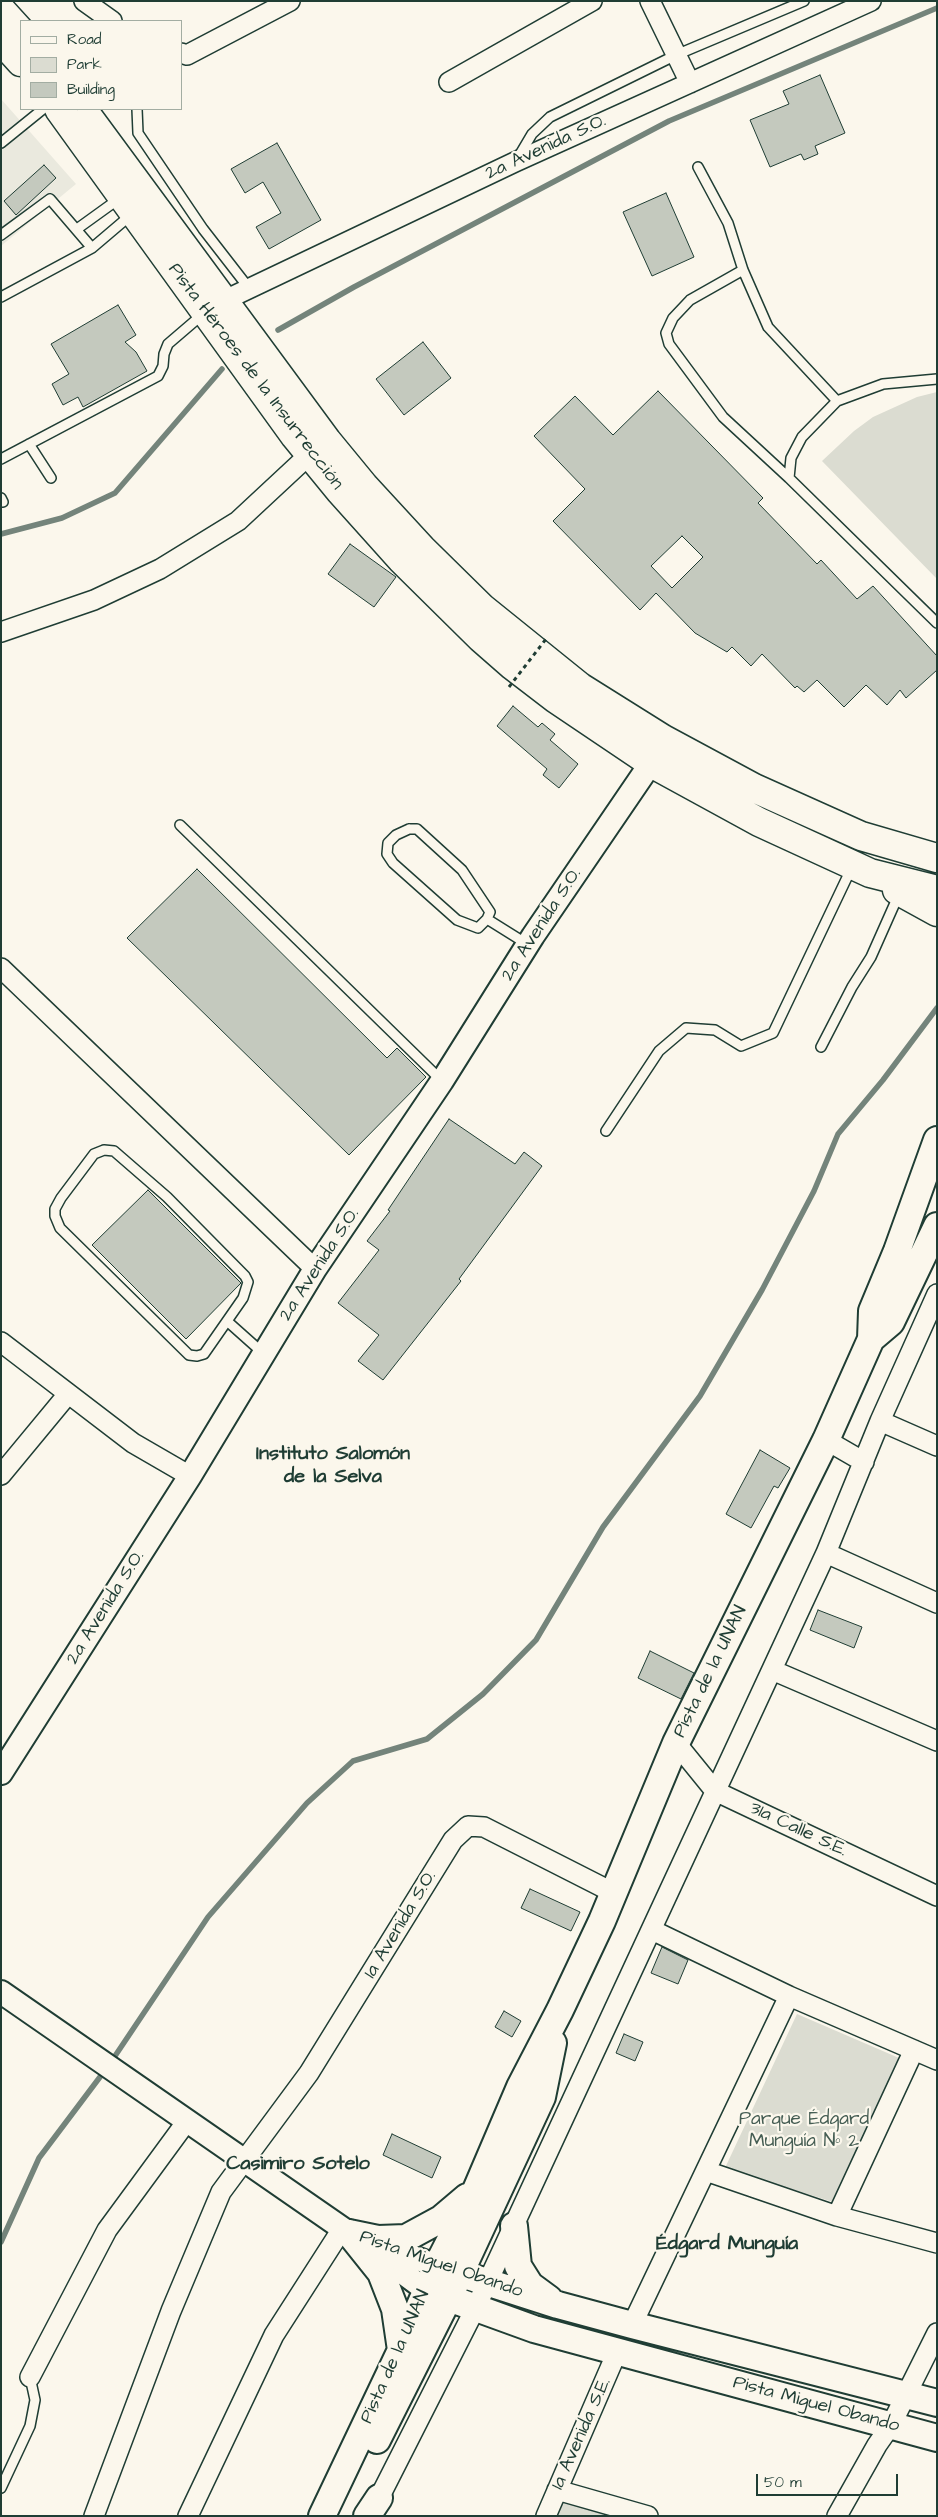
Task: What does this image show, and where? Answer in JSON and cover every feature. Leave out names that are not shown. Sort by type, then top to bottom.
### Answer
[{"type":"main road","points":[[1,10],[20,31]]},
{"type":"main road","points":[[1,40],[20,61]]},
{"type":"main road","name":"Pista Héroes de la Insurrección","points":[[60,110],[128,204],[364,486],[422,549],[482,608],[550,665],[664,739],[754,788],[861,836],[931,855]]},
{"type":"main road","name":"Pista Héroes de la Insurrección","points":[[83,110],[214,306],[310,454],[401,559],[481,638],[513,666],[556,699],[651,763],[759,822],[861,869],[937,890]]},
{"type":"main road","points":[[861,869],[937,912]]},
{"type":"main road","name":"Pista de la UNAN","points":[[872,1339],[872,1311],[897,1251],[937,1140]]},
{"type":"main road","name":"Pista de la UNAN","points":[[448,2270],[476,2190],[520,2087],[560,2010],[614,1893],[676,1743],[826,1440],[872,1339],[891,1322],[937,1226]]},
{"type":"main road","name":"Pista de la UNAN","points":[[337,2516],[448,2270],[542,2097],[560,2010]]},
{"type":"main road","points":[[345,2231],[378,2239],[406,2238],[442,2219],[476,2190]]},
{"type":"main road","points":[[514,2226],[518,2266],[530,2285],[558,2305]]},
{"type":"main road","points":[[345,2231],[381,2272],[395,2309],[401,2350]]},
{"type":"main road","name":"Pista Miguel Obando","points":[[448,2270],[558,2305],[937,2403]]},
{"type":"main road","name":"Pista de la UNAN","points":[[322,2516],[401,2350],[437,2294]]},
{"type":"main road","name":"Pista Miguel Obando","points":[[437,2294],[534,2329],[937,2438]]},
{"type":"street","points":[[84,1],[111,20]]},
{"type":"street","points":[[184,54],[290,1]]},
{"type":"street","points":[[449,82],[592,1]]},
{"type":"street","points":[[650,1],[690,83]]},
{"type":"street","name":"2a Avenida S.O.","points":[[214,306],[248,287],[515,162],[871,1]]},
{"type":"street","points":[[1,632],[94,600],[160,569],[238,521],[310,454]]},
{"type":"street","name":"2a Avenida S.O.","points":[[1,1773],[190,1476],[316,1269],[442,1081],[528,944],[651,763]]},
{"type":"street","points":[[1,968],[316,1269]]},
{"type":"street","points":[[372,2510],[476,2307],[652,1930],[826,1553],[880,1420],[937,1294]]},
{"type":"street","points":[[1,1342],[133,1442],[190,1476]]},
{"type":"street","points":[[1,1475],[68,1394]]},
{"type":"street","points":[[880,1420],[937,1446]]},
{"type":"street","points":[[826,1440],[864,1462]]},
{"type":"street","points":[[826,1553],[937,1603]]},
{"type":"street","points":[[772,1670],[937,1741]]},
{"type":"street","name":"31a Calle S.E.","points":[[676,1743],[715,1791],[936,1892]]},
{"type":"street","name":"1a Avenida S.O.","points":[[94,2516],[171,2311],[221,2192],[309,2073],[453,1840],[468,1826],[484,1827],[614,1893]]},
{"type":"street","points":[[652,1930],[789,1996],[937,2060]]},
{"type":"street","points":[[1,1992],[345,2231],[274,2335],[188,2516]]},
{"type":"street","points":[[632,2325],[789,1996]]},
{"type":"street","points":[[837,2216],[914,2050]]},
{"type":"street","points":[[30,2376],[107,2230],[188,2121]]},
{"type":"street","points":[[706,2171],[837,2216],[937,2244]]},
{"type":"street","name":"Pista Miguel Obando","points":[[345,2231],[448,2270]]},
{"type":"street","name":"Pista Miguel Obando","points":[[345,2231],[437,2294]]},
{"type":"street","points":[[836,2516],[908,2395],[937,2333]]},
{"type":"street","name":"1a Avenida S.E.","points":[[546,2516],[617,2352]]},
{"type":"street","points":[[557,2490],[648,2516]]},
{"type":"lane","points":[[515,162],[532,134],[550,117],[676,55],[804,1]]},
{"type":"lane","points":[[1,143],[42,110]]},
{"type":"lane","points":[[137,110],[138,133],[203,229],[248,287]]},
{"type":"lane","points":[[698,167],[728,223],[743,270],[768,328],[837,401]]},
{"type":"lane","points":[[1,235],[50,199],[78,229],[92,248]]},
{"type":"lane","points":[[78,229],[128,204]]},
{"type":"lane","points":[[1,297],[92,248],[128,204]]},
{"type":"lane","points":[[743,270],[690,300],[673,318],[666,333],[669,344],[723,417],[789,478],[937,623]]},
{"type":"lane","points":[[1,459],[158,376],[163,366],[164,354],[168,344],[214,306]]},
{"type":"lane","points":[[789,478],[791,458],[802,437],[837,401],[883,384],[937,379]]},
{"type":"lane","points":[[29,444],[51,478]]},
{"type":"lane","points":[[180,825],[442,1081]]},
{"type":"lane","points":[[409,829],[417,829],[462,870],[490,912],[487,919],[478,928],[457,920],[393,864],[387,854],[388,843],[396,835],[409,829]]},
{"type":"lane","points":[[606,1131],[659,1051],[686,1028],[715,1030],[741,1046],[773,1033],[861,869]]},
{"type":"lane","points":[[821,1047],[852,988],[871,957],[900,892]]},
{"type":"lane","points":[[487,919],[528,944]]},
{"type":"lane","points":[[104,1150],[114,1151],[167,1197],[245,1276],[248,1282],[247,1288],[227,1321],[204,1354],[197,1356],[188,1355],[60,1228],[55,1216],[56,1208],[94,1154],[104,1150]]},
{"type":"lane","points":[[227,1321],[264,1354]]},
{"type":"lane","points":[[1,2488],[30,2426],[35,2400],[30,2376]]},
{"type":"path","points":[[509,687],[546,639]]},
{"type":"shaded area","points":[[1,99],[76,184],[1,246]]},
{"type":"green space","points":[[937,392],[937,579],[822,461],[854,431],[873,417],[917,397]]},
{"type":"green space","name":"Parque Édgard Munguía Nº 2","points":[[797,2014],[899,2058],[833,2202],[725,2168]]},
{"type":"green space","points":[[561,2500],[613,2516],[554,2516]]},
{"type":"building","points":[[820,75],[845,133],[815,146],[818,154],[804,160],[801,154],[770,167],[750,120],[789,104],[783,91]]},
{"type":"building","points":[[277,143],[321,220],[269,249],[256,227],[281,213],[263,182],[245,193],[231,169]]},
{"type":"building","points":[[44,165],[56,178],[16,215],[4,201]]},
{"type":"building","points":[[666,193],[694,257],[652,276],[623,212]]},
{"type":"building","points":[[118,305],[136,335],[125,342],[136,352],[147,371],[83,407],[78,397],[63,405],[52,384],[69,374],[51,344]]},
{"type":"building","points":[[423,342],[451,378],[404,415],[376,379]]},
{"type":"building","points":[[658,391],[763,498],[758,503],[817,564],[821,560],[857,599],[873,586],[937,656],[937,670],[906,698],[900,690],[887,705],[866,685],[844,707],[817,680],[804,692],[797,686],[795,688],[762,654],[751,666],[732,647],[727,652],[695,633],[656,593],[640,610],[553,521],[585,489],[534,436],[575,396],[613,435]],"holes":[[[682,536],[703,557],[672,588],[651,566]]]},
{"type":"building","points":[[350,544],[396,577],[374,607],[328,574]]},
{"type":"building","points":[[513,706],[538,727],[542,723],[555,734],[550,740],[578,764],[559,788],[543,775],[547,769],[497,726]]},
{"type":"building","points":[[197,869],[387,1058],[397,1048],[426,1077],[349,1155],[127,938]]},
{"type":"building","points":[[449,1119],[515,1164],[524,1152],[542,1166],[459,1279],[461,1281],[383,1380],[358,1361],[379,1335],[338,1303],[379,1250],[367,1241],[390,1211],[388,1210]]},
{"type":"building","points":[[148,1190],[241,1283],[186,1339],[92,1245]]},
{"type":"building","points":[[760,1450],[790,1468],[778,1488],[774,1486],[751,1528],[726,1514]]},
{"type":"building","points":[[818,1610],[862,1627],[854,1648],[810,1630]]},
{"type":"building","points":[[650,1651],[694,1673],[681,1699],[638,1678]]},
{"type":"building","points":[[530,1889],[580,1912],[571,1931],[521,1908]]},
{"type":"building","points":[[662,1947],[688,1960],[678,1984],[651,1973]]},
{"type":"building","points":[[504,2011],[521,2021],[512,2037],[495,2027]]},
{"type":"building","points":[[624,2034],[643,2042],[635,2061],[616,2053]]},
{"type":"building","points":[[392,2134],[441,2157],[432,2178],[383,2155]]},
{"type":"waterway","points":[[278,330],[354,287],[669,121],[937,8]]},
{"type":"waterway","points":[[1,534],[62,518],[115,493],[222,369]]},
{"type":"waterway","points":[[111,2062],[208,1917],[307,1803],[353,1761],[427,1739],[483,1694],[536,1640],[603,1527],[700,1396],[762,1290],[814,1191],[838,1134],[883,1080],[937,1008]]},
{"type":"waterway","points":[[1,2242],[39,2158],[106,2069]]},
{"type":"district","name":"Instituto Salomón de la Selva","points":[[333,1466]]},
{"type":"district","name":"Casimiro Sotelo","points":[[298,2165]]},
{"type":"district","name":"Édgard Munguía","points":[[727,2245]]}]
